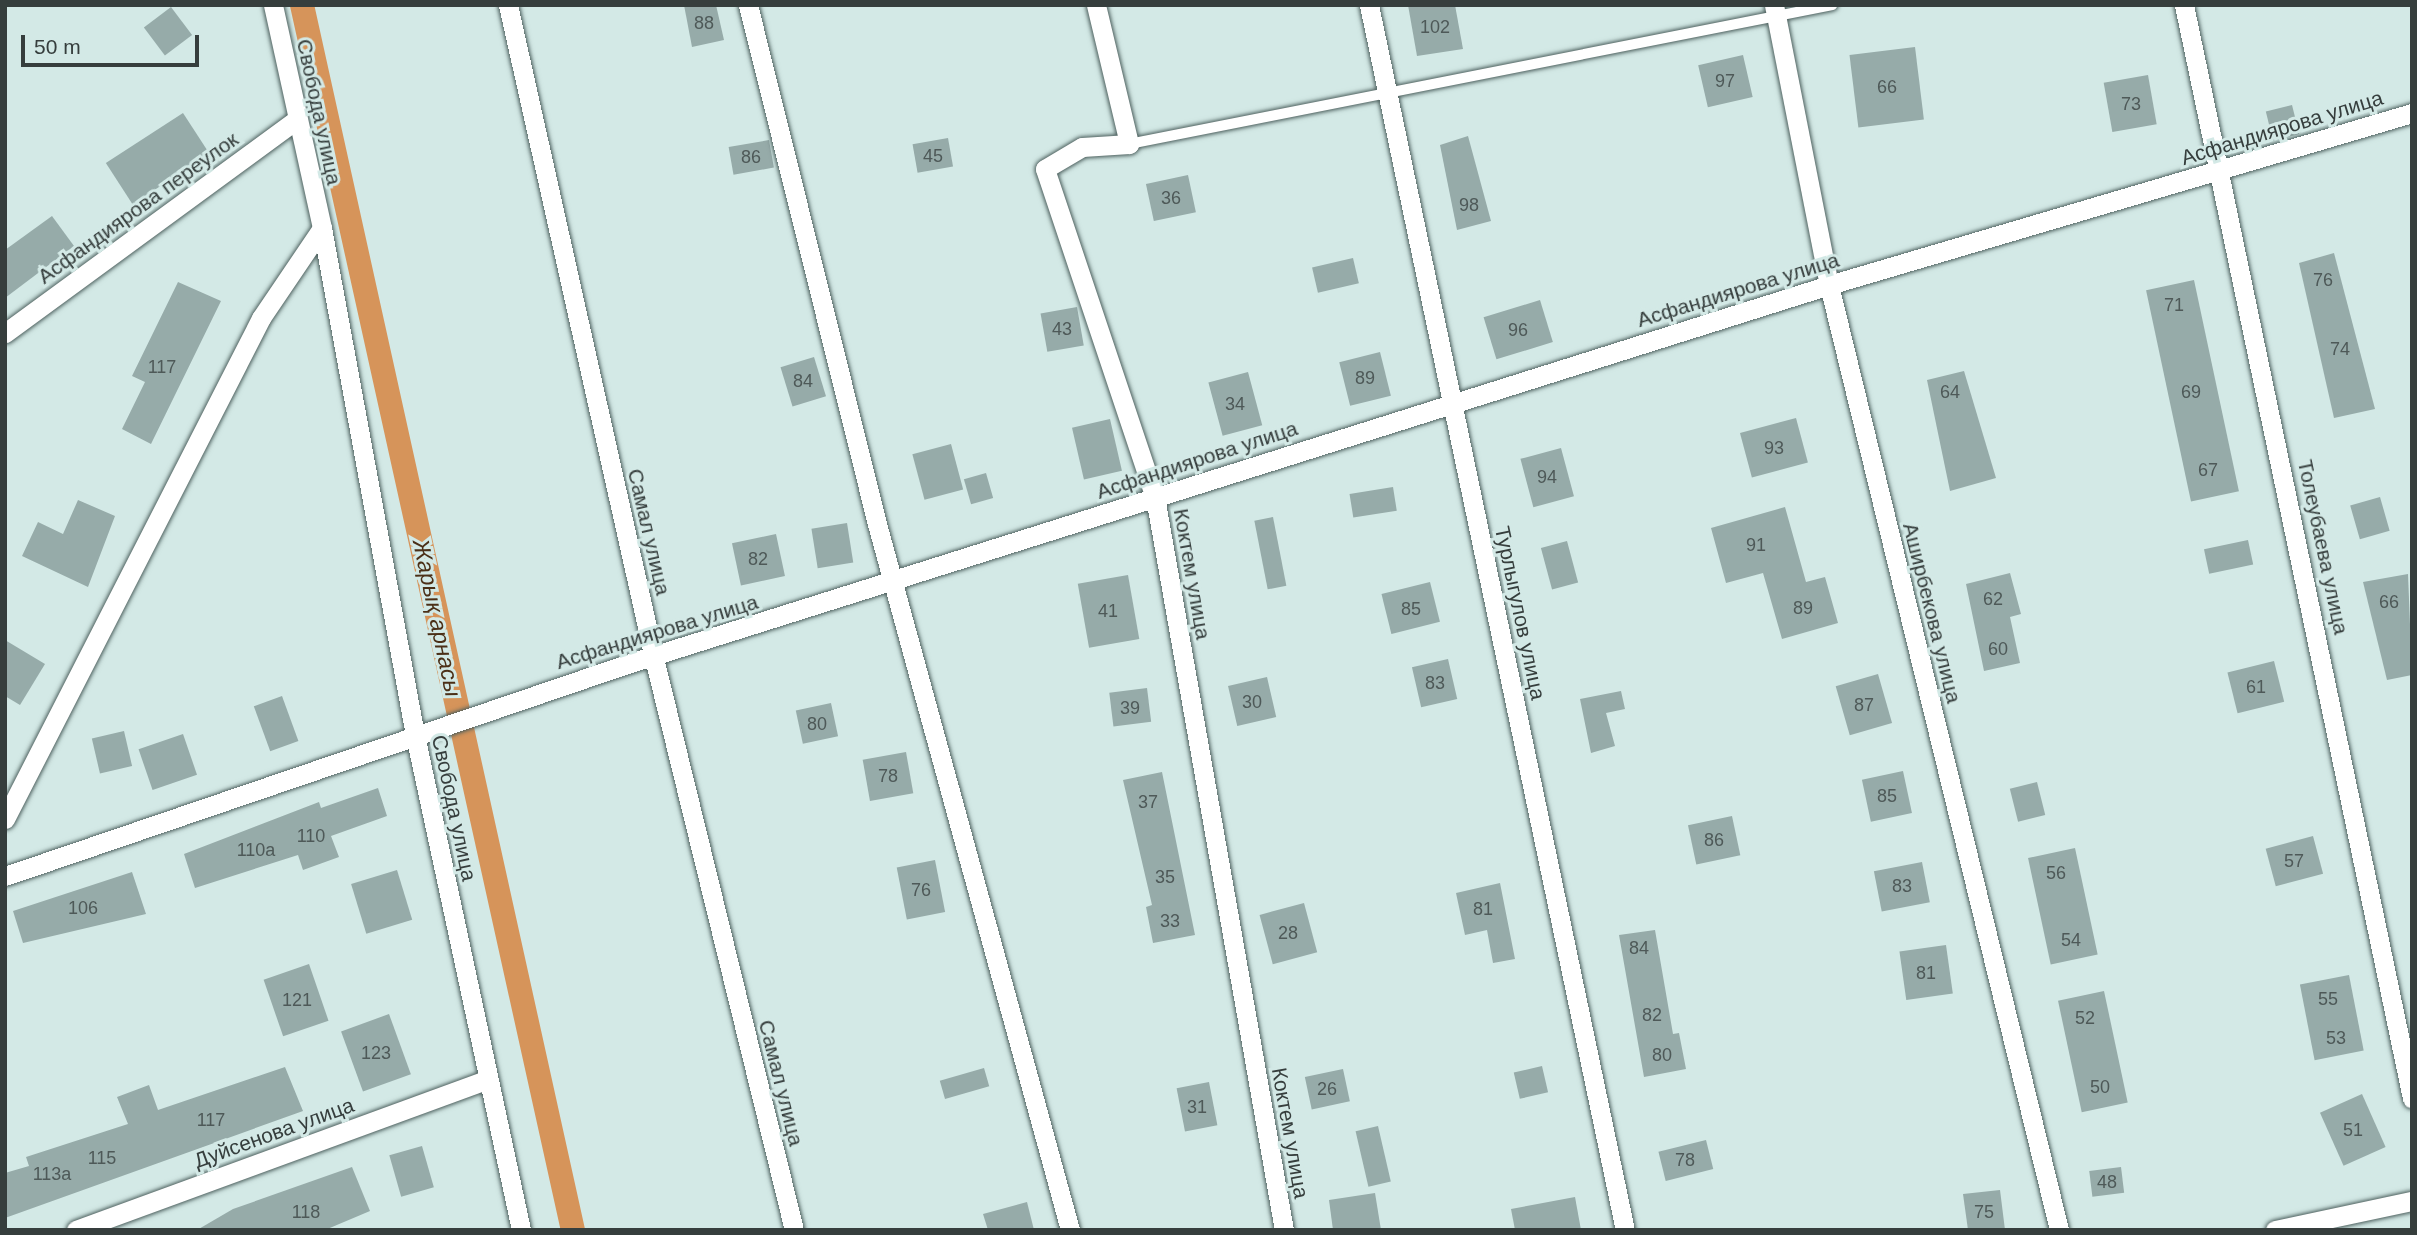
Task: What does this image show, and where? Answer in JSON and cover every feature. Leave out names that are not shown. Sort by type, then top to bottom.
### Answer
[{"type":"street","name":"Свобода улица","points":[[273,5],[321,228],[415,735],[521,1230]]},
{"type":"street","name":"Самал улица","points":[[508,5],[654,658],[794,1230]]},
{"type":"street","points":[[748,5],[1070,1230]]},
{"type":"street","points":[[1096,5],[1129,144]]},
{"type":"street","name":"Турлыгулов улица","points":[[1369,5],[1384,89],[1453,402],[1625,1230]]},
{"type":"street","name":"Толеубаева улица","points":[[2184,5],[2223,170],[2412,1098]]},
{"type":"street","name":"Аширбекова улица","points":[[1775,12],[1829,285],[2059,1230]]},
{"type":"street","name":"Асфандиярова улица","points":[[5,876],[444,724],[624,665],[654,658],[1453,402],[1829,285],[2412,113]]},
{"type":"street","name":"Асфандиярова переулок","points":[[5,333],[297,119]]},
{"type":"street","name":"Коктем улица","points":[[1129,144],[1082,147],[1045,169],[1156,497],[1284,1230]]},
{"type":"street","points":[[5,819],[261,318],[321,228]]},
{"type":"street","name":"Дуйсенова улица","points":[[76,1230],[488,1079]]},
{"type":"street","points":[[2274,1230],[2412,1201]]},
{"type":"lane","points":[[1129,144],[1384,89],[1775,12],[1832,5]]},
{"type":"building","points":[[684,5],[716,5],[724,40],[692,47]]},
{"type":"building","points":[[1408,5],[1455,5],[1463,49],[1417,56]]},
{"type":"building","points":[[171,7],[192,35],[165,55],[144,27]]},
{"type":"building","points":[[1915,47],[1924,119],[1858,127],[1849,55]]},
{"type":"building","points":[[1743,55],[1753,97],[1708,107],[1698,65]]},
{"type":"building","points":[[2148,75],[2157,124],[2112,132],[2104,83]]},
{"type":"building","points":[[2292,105],[2299,134],[2273,141],[2266,112]]},
{"type":"building","points":[[183,113],[210,154],[133,204],[106,163]]},
{"type":"building","points":[[1468,136],[1491,221],[1457,230],[1440,145]]},
{"type":"building","points":[[948,138],[953,167],[918,173],[913,144]]},
{"type":"building","points":[[769,140],[774,168],[733,175],[729,147]]},
{"type":"building","points":[[1188,175],[1196,212],[1154,221],[1146,184]]},
{"type":"building","points":[[52,216],[74,246],[5,298],[5,250]]},
{"type":"building","points":[[2334,253],[2375,409],[2334,418],[2299,263]]},
{"type":"building","points":[[1353,258],[1359,283],[1318,293],[1312,267]]},
{"type":"building","points":[[2194,280],[2239,491],[2191,501],[2146,290]]},
{"type":"building","points":[[178,282],[221,301],[151,444],[122,429],[145,382],[132,376]]},
{"type":"building","points":[[1540,300],[1553,342],[1496,359],[1484,317]]},
{"type":"building","points":[[1077,307],[1084,345],[1047,352],[1041,313]]},
{"type":"building","points":[[1380,352],[1391,396],[1350,406],[1339,362]]},
{"type":"building","points":[[814,357],[826,396],[793,406],[781,367]]},
{"type":"building","points":[[1964,371],[1996,478],[1950,491],[1927,380]]},
{"type":"building","points":[[1248,372],[1262,425],[1223,436],[1208,383]]},
{"type":"building","points":[[1796,418],[1808,462],[1752,477],[1740,433]]},
{"type":"building","points":[[1110,419],[1122,471],[1084,479],[1072,428]]},
{"type":"building","points":[[951,444],[963,489],[925,500],[912,454]]},
{"type":"building","points":[[1561,448],[1574,496],[1533,507],[1520,459]]},
{"type":"building","points":[[986,473],[993,498],[971,504],[964,479]]},
{"type":"building","points":[[1393,487],[1397,511],[1353,518],[1350,494]]},
{"type":"building","points":[[2380,497],[2390,531],[2360,539],[2350,506]]},
{"type":"building","points":[[78,500],[115,516],[88,587],[22,556],[38,522],[63,534]]},
{"type":"building","points":[[1785,507],[1806,582],[1825,577],[1838,623],[1782,639],[1763,573],[1726,583],[1711,528]]},
{"type":"building","points":[[1273,517],[1286,586],[1268,589],[1254,521]]},
{"type":"building","points":[[847,523],[853,563],[818,568],[811,529]]},
{"type":"building","points":[[776,534],[785,576],[741,585],[732,543]]},
{"type":"building","points":[[2248,540],[2253,564],[2209,574],[2204,549]]},
{"type":"building","points":[[1567,541],[1578,583],[1552,590],[1541,548]]},
{"type":"building","points":[[2010,573],[2021,614],[2010,617],[2020,663],[1984,671],[1966,584]]},
{"type":"building","points":[[2408,574],[2412,675],[2387,680],[2363,582]]},
{"type":"building","points":[[1128,575],[1139,639],[1089,648],[1078,584]]},
{"type":"building","points":[[1430,582],[1440,622],[1391,634],[1381,594]]},
{"type":"building","points":[[5,640],[45,664],[20,705],[5,696]]},
{"type":"building","points":[[1448,659],[1457,699],[1421,707],[1412,667]]},
{"type":"building","points":[[2274,661],[2284,702],[2238,713],[2227,673]]},
{"type":"building","points":[[1878,674],[1892,723],[1850,735],[1836,686]]},
{"type":"building","points":[[1267,677],[1276,717],[1237,726],[1228,686]]},
{"type":"building","points":[[1147,688],[1151,722],[1113,726],[1109,693]]},
{"type":"building","points":[[1621,691],[1625,709],[1606,713],[1615,746],[1591,753],[1580,699]]},
{"type":"building","points":[[282,696],[298,741],[270,751],[254,706]]},
{"type":"building","points":[[831,703],[838,736],[803,744],[796,710]]},
{"type":"building","points":[[124,731],[132,766],[100,774],[92,738]]},
{"type":"building","points":[[183,734],[197,775],[153,790],[139,749]]},
{"type":"building","points":[[906,752],[913,793],[870,801],[863,760]]},
{"type":"building","points":[[1903,771],[1912,813],[1871,822],[1862,780]]},
{"type":"building","points":[[1162,772],[1195,935],[1153,943],[1146,907],[1152,905],[1123,780]]},
{"type":"building","points":[[2037,782],[2045,815],[2018,822],[2010,789]]},
{"type":"building","points":[[378,788],[387,816],[331,836],[339,857],[303,870],[298,855],[195,888],[184,854],[319,802],[321,808]]},
{"type":"building","points":[[1732,816],[1740,855],[1696,864],[1688,825]]},
{"type":"building","points":[[2313,836],[2323,874],[2276,886],[2266,849]]},
{"type":"building","points":[[2075,848],[2098,955],[2051,965],[2028,858]]},
{"type":"building","points":[[935,860],[945,912],[907,919],[897,867]]},
{"type":"building","points":[[1922,862],[1930,902],[1882,912],[1874,871]]},
{"type":"building","points":[[397,870],[412,920],[366,934],[351,884]]},
{"type":"building","points":[[132,872],[146,914],[23,943],[13,911]]},
{"type":"building","points":[[1500,883],[1515,959],[1493,963],[1487,930],[1465,935],[1456,893]]},
{"type":"building","points":[[1304,903],[1317,952],[1273,964],[1260,915]]},
{"type":"building","points":[[1655,930],[1673,1034],[1679,1033],[1686,1069],[1644,1077],[1619,935]]},
{"type":"building","points":[[1946,945],[1953,994],[1906,1000],[1899,952]]},
{"type":"building","points":[[309,964],[329,1021],[283,1036],[264,980]]},
{"type":"building","points":[[2349,975],[2364,1051],[2315,1060],[2300,985]]},
{"type":"building","points":[[2104,991],[2128,1103],[2082,1112],[2058,1001]]},
{"type":"building","points":[[389,1014],[411,1074],[363,1092],[341,1031]]},
{"type":"building","points":[[1542,1066],[1548,1092],[1520,1099],[1514,1073]]},
{"type":"building","points":[[285,1067],[303,1111],[5,1218],[5,1173],[29,1166],[26,1157],[128,1124],[117,1097],[149,1085],[158,1110]]},
{"type":"building","points":[[984,1068],[989,1086],[945,1099],[940,1081]]},
{"type":"building","points":[[1343,1069],[1350,1101],[1312,1109],[1305,1077]]},
{"type":"building","points":[[1209,1082],[1217,1125],[1185,1131],[1177,1088]]},
{"type":"building","points":[[2362,1094],[2386,1147],[2344,1166],[2320,1113]]},
{"type":"building","points":[[1378,1126],[1391,1182],[1368,1187],[1356,1131]]},
{"type":"building","points":[[1706,1140],[1713,1169],[1666,1181],[1658,1152]]},
{"type":"building","points":[[422,1146],[434,1187],[401,1197],[389,1155]]},
{"type":"building","points":[[352,1167],[370,1211],[325,1230],[197,1230],[233,1209]]},
{"type":"building","points":[[2121,1167],[2124,1193],[2092,1197],[2089,1171]]},
{"type":"building","points":[[2000,1190],[2005,1230],[1968,1230],[1963,1194]]},
{"type":"building","points":[[1375,1193],[1381,1230],[1333,1230],[1329,1200]]},
{"type":"building","points":[[1575,1197],[1581,1230],[1515,1230],[1511,1209]]},
{"type":"building","points":[[1027,1202],[1034,1230],[988,1230],[983,1214]]},
{"type":"waterway","name":"Жарық арнасы","points":[[302,5],[573,1230]]}]
